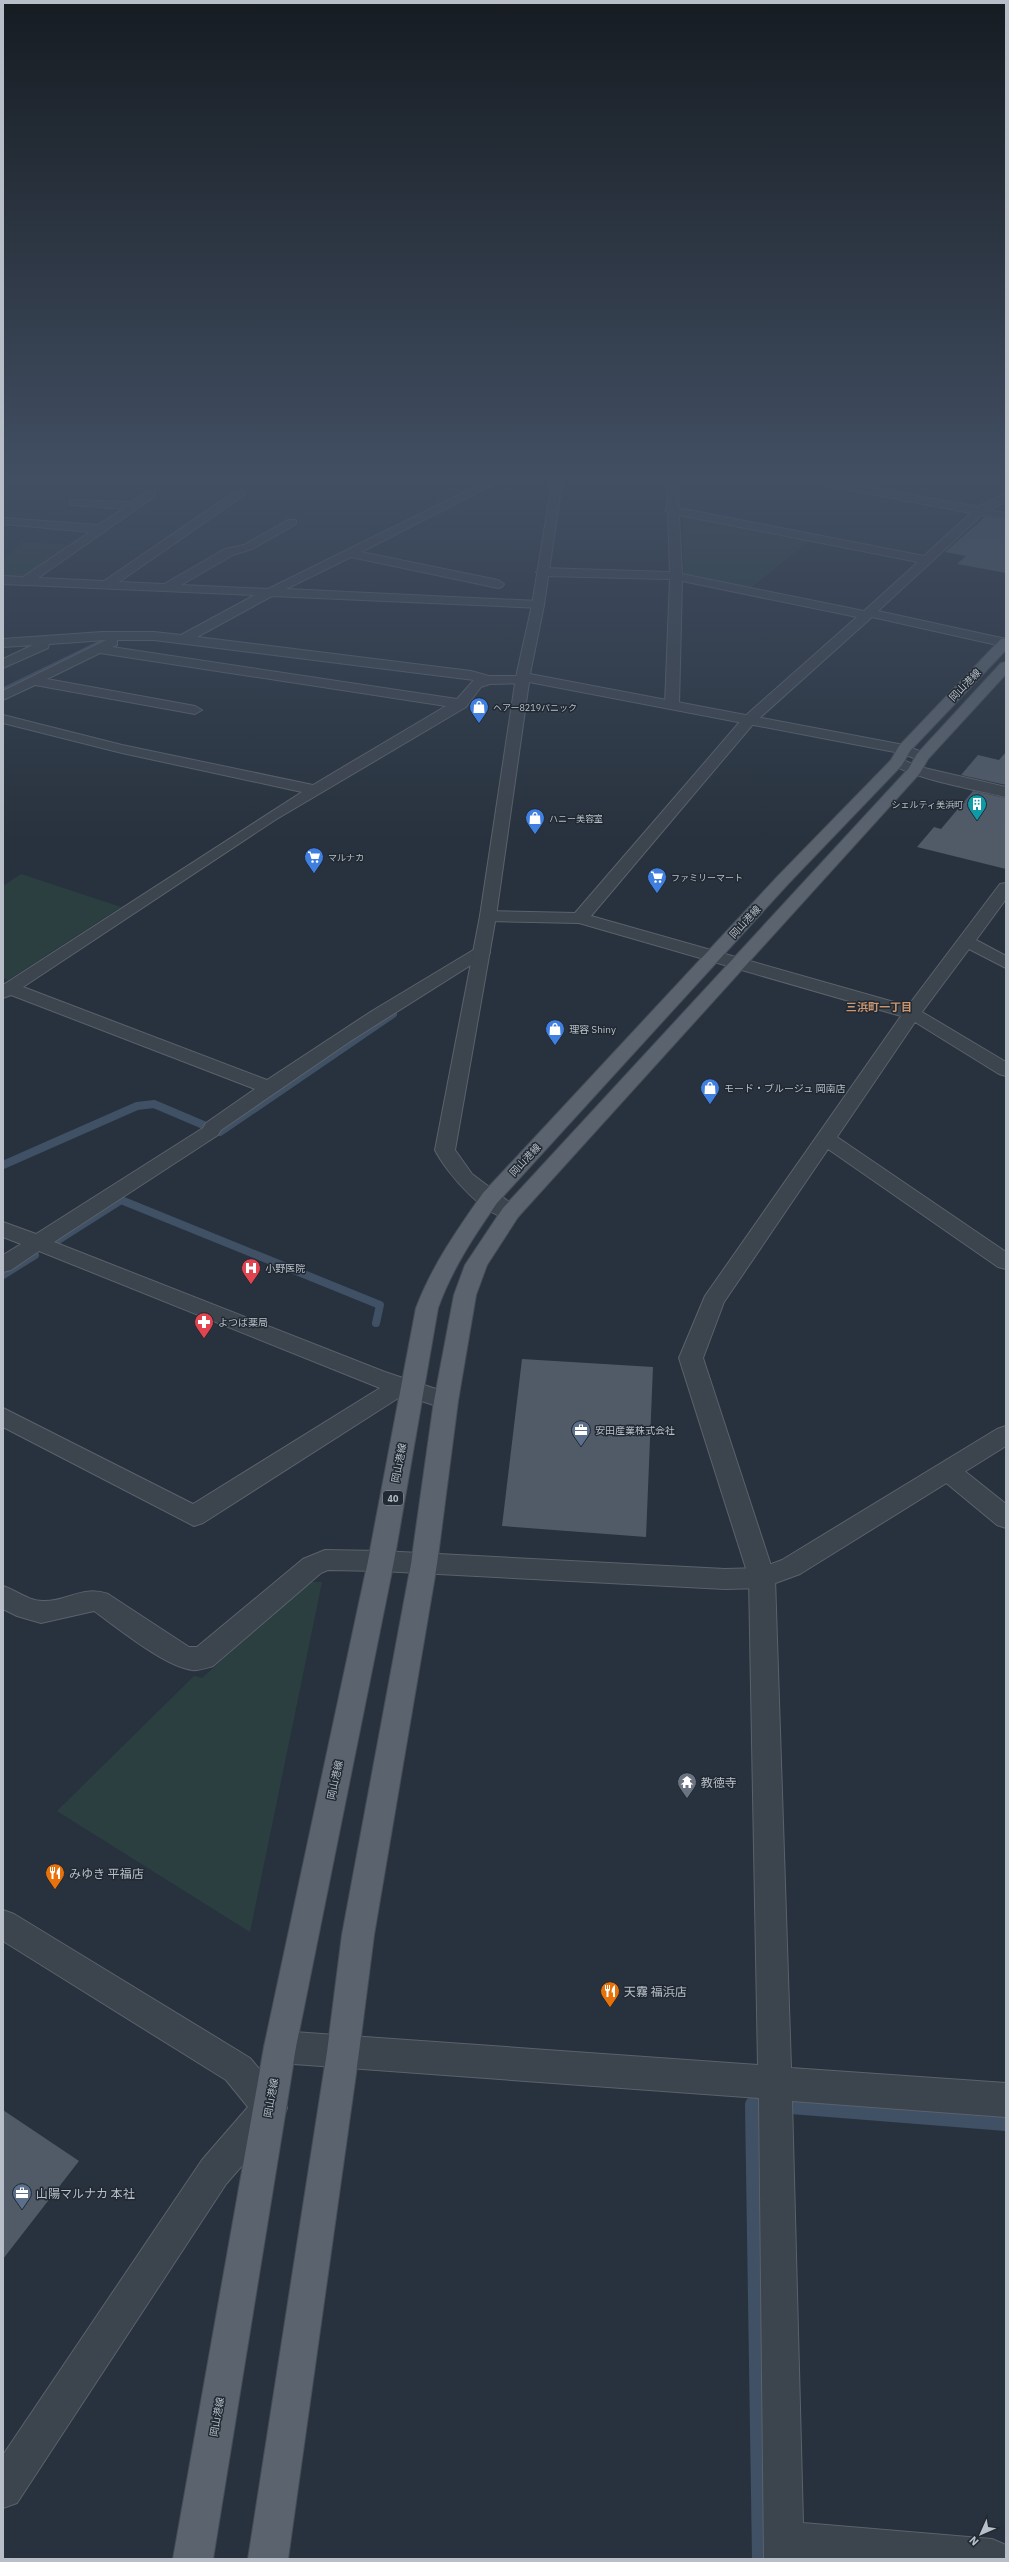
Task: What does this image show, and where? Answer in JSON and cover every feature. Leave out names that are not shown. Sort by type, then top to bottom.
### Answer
[{"type":"main road","name":"岡山港線","points":[[268,2559],[343,2052],[358,1936],[424,1564],[446,1401],[465,1295],[476,1265],[510,1213],[738,965],[1005,648]]},
{"type":"main road","name":"岡山港線","points":[[193,2559],[280,2047],[381,1561],[407,1388],[427,1308],[436,1281],[450,1256],[490,1198],[712,957],[910,759]]},
{"type":"street","points":[[186,638],[253,602]]},
{"type":"street","points":[[461,602],[538,605]]},
{"type":"street","points":[[510,1213],[461,1176],[452,1166],[445,1150],[482,953],[523,679],[538,602]]},
{"type":"street","points":[[672,705],[675,602]]},
{"type":"street","points":[[805,602],[868,614],[1005,648]]},
{"type":"street","points":[[580,918],[749,720],[882,602]]},
{"type":"street","points":[[3,696],[126,636]]},
{"type":"street","points":[[3,643],[126,636],[186,638],[471,675],[489,680]]},
{"type":"street","points":[[3,664],[55,639]]},
{"type":"street","points":[[99,649],[461,704]]},
{"type":"street","points":[[7,991],[270,817],[461,704],[466,700],[476,684],[489,680],[523,679],[749,720],[910,759],[1006,792]]},
{"type":"street","points":[[34,680],[195,710]]},
{"type":"street","points":[[3,719],[122,748],[316,790]]},
{"type":"street","points":[[992,2559],[784,2550],[775,2098],[762,1578],[690,1358],[713,1301],[827,1139],[912,1013],[1004,893]]},
{"type":"street","points":[[488,916],[580,918],[738,965],[912,1013],[1006,1070]]},
{"type":"street","points":[[966,941],[1006,963]]},
{"type":"street","points":[[3,1265],[212,1129],[268,1087],[418,988],[482,953]]},
{"type":"street","points":[[7,991],[268,1087]]},
{"type":"street","points":[[827,1139],[1006,1262]]},
{"type":"street","points":[[3,1229],[407,1388],[446,1401]]},
{"type":"street","points":[[3,1416],[194,1516],[407,1388]]},
{"type":"street","points":[[3,1596],[29,1610],[43,1613],[89,1599],[99,1601],[180,1655],[192,1660],[203,1658],[312,1566],[324,1560],[381,1561],[725,1579],[762,1578],[791,1567],[1006,1435]]},
{"type":"street","points":[[948,1471],[1006,1518]]},
{"type":"street","points":[[3,1924],[238,2069],[270,2108],[214,2172],[3,2489]]},
{"type":"street","points":[[280,2047],[343,2052],[775,2098],[1006,2100]]},
{"type":"green space","points":[[21,874],[121,907],[8,980],[3,978],[3,886]]},
{"type":"green space","points":[[309,1582],[322,1582],[250,1932],[57,1811],[194,1676],[202,1678]]},
{"type":"building","points":[[1006,752],[1006,785],[961,775],[978,755],[999,760]]},
{"type":"building","points":[[973,791],[1006,798],[1006,869],[917,847],[934,827],[941,829]]},
{"type":"building","name":"安田産業株式会社","points":[[522,1359],[653,1367],[646,1537],[502,1526]]},
{"type":"building","name":"山陽マルナカ 本社","points":[[3,2110],[79,2161],[3,2259]]},
{"type":"waterway","points":[[3,690],[108,639]]},
{"type":"waterway","points":[[3,1165],[137,1106],[154,1104],[220,1132],[393,1014]]},
{"type":"waterway","points":[[58,1240],[121,1200],[380,1305],[376,1323]]},
{"type":"waterway","points":[[3,1275],[35,1255]]},
{"type":"waterway","points":[[759,2559],[752,2104],[1006,2124]]},
{"type":"place","name":"ヘアー8219パニック","points":[[479,724]]},
{"type":"place","name":"シェルティ美浜町","points":[[977,821]]},
{"type":"place","name":"ハニー美容室","points":[[535,835]]},
{"type":"place","name":"マルナカ","points":[[314,874]]},
{"type":"place","name":"ファミリーマート","points":[[657,894]]},
{"type":"place","name":"理容 Shiny","points":[[555,1046]]},
{"type":"place","name":"モード・ブルージュ 岡南店","points":[[710,1105]]},
{"type":"place","name":"小野医院","points":[[251,1285]]},
{"type":"place","name":"よつば薬局","points":[[204,1339]]},
{"type":"place","name":"安田産業株式会社","points":[[581,1447]]},
{"type":"place","name":"教徳寺","points":[[687,1799]]},
{"type":"place","name":"みゆき 平福店","points":[[55,1890]]},
{"type":"place","name":"天霧 福浜店","points":[[610,2008]]},
{"type":"place","name":"山陽マルナカ 本社","points":[[22,2210]]},
{"type":"district","name":"三浜町一丁目","points":[[879,1007]]}]
